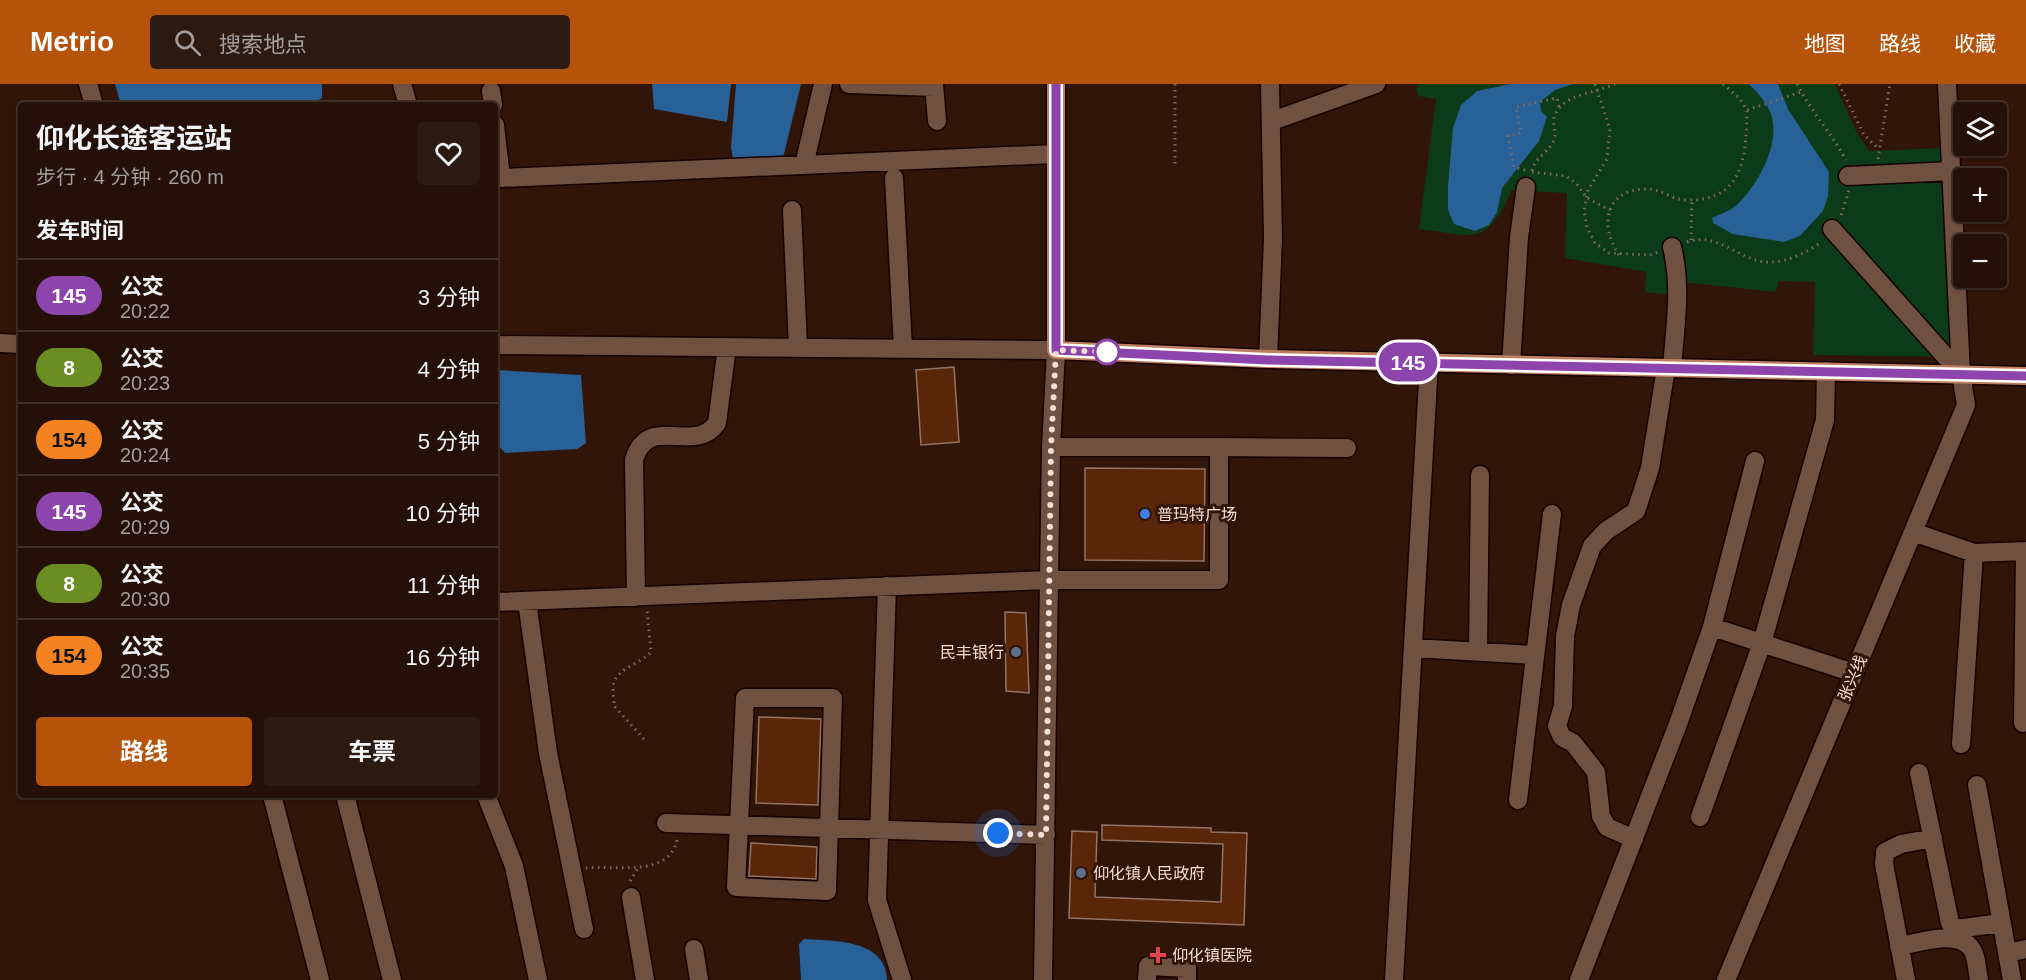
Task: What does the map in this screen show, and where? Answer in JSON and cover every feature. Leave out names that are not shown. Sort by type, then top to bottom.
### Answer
[{"type":"main road","points":[[1056,84],[1056,350],[1268,360],[2026,376]]},
{"type":"street","points":[[88,84],[93,102]]},
{"type":"street","points":[[402,84],[407,102]]},
{"type":"street","points":[[804,165],[823,84]]},
{"type":"street","points":[[849,84],[934,86],[937,121]]},
{"type":"street","points":[[1268,360],[1273,238],[1270,84]]},
{"type":"street","points":[[1272,121],[1376,84]]},
{"type":"street","name":"张兴线","points":[[1726,980],[1966,405],[1961,374],[1947,84]]},
{"type":"street","points":[[498,152],[501,178],[1055,154]]},
{"type":"street","points":[[1848,176],[1952,171]]},
{"type":"street","points":[[894,178],[903,348]]},
{"type":"street","points":[[1511,364],[1518,237],[1529,179]]},
{"type":"street","points":[[792,210],[798,348]]},
{"type":"street","points":[[1832,229],[1961,374]]},
{"type":"street","points":[[1634,839],[1607,827],[1600,816],[1596,772],[1573,743],[1562,737],[1557,726],[1563,706],[1565,636],[1571,605],[1592,546],[1606,531],[1636,511],[1650,468],[1669,368],[1678,290],[1678,271],[1672,247]]},
{"type":"street","points":[[0,343],[18,344]]},
{"type":"street","points":[[498,345],[1056,350],[1051,447],[1043,980]]},
{"type":"street","points":[[641,597],[634,460],[638,446],[654,436],[699,436],[712,429],[717,423],[727,347]]},
{"type":"street","points":[[1394,980],[1429,363]]},
{"type":"street","points":[[1700,817],[1762,644],[1825,420],[1826,371]]},
{"type":"street","points":[[1051,447],[1347,448]]},
{"type":"street","points":[[498,603],[1050,580],[1219,580],[1219,447]]},
{"type":"street","points":[[1579,980],[1678,724],[1712,627],[1755,461]]},
{"type":"street","points":[[1478,652],[1480,475]]},
{"type":"street","points":[[1518,800],[1552,514]]},
{"type":"street","points":[[1913,532],[1974,553],[2025,551],[2023,723]]},
{"type":"street","points":[[1961,744],[1974,553]]},
{"type":"street","points":[[887,586],[877,900],[902,980]]},
{"type":"street","points":[[527,601],[548,753],[584,929]]},
{"type":"street","points":[[1712,627],[1854,673]]},
{"type":"street","points":[[1413,648],[1535,655]]},
{"type":"street","points":[[745,698],[833,698],[827,891],[736,887],[739,825],[745,698]]},
{"type":"street","points":[[1919,773],[1950,923],[1956,929],[2001,923]]},
{"type":"street","points":[[1977,785],[2012,980]]},
{"type":"street","points":[[273,798],[320,980]]},
{"type":"street","points":[[346,798],[392,980]]},
{"type":"street","points":[[487,798],[514,866],[538,980]]},
{"type":"street","points":[[673,823],[1046,835]]},
{"type":"street","points":[[1906,980],[1884,864],[1886,852],[1900,843],[1933,838]]},
{"type":"street","points":[[631,897],[645,980]]},
{"type":"street","points":[[1899,946],[1950,938],[1966,942],[1973,950],[1979,980]]},
{"type":"street","points":[[694,949],[699,980]]},
{"type":"street","points":[[2007,953],[2026,949]]},
{"type":"street","points":[[1147,980],[1148,966],[1187,968],[1187,980]]},
{"type":"path","points":[[1175,84],[1175,167]]},
{"type":"path","points":[[1595,84],[1610,129],[1606,159],[1588,190],[1584,211],[1587,228],[1595,243],[1609,253],[1619,255],[1650,255],[1691,240],[1720,243],[1760,261],[1773,261],[1808,252],[1826,239],[1845,208],[1850,189],[1846,161],[1833,138],[1812,112],[1797,84]]},
{"type":"path","points":[[1558,107],[1597,89],[1615,84]]},
{"type":"path","points":[[1619,255],[1609,232],[1607,217],[1620,197],[1643,189],[1692,200],[1702,199],[1720,192],[1739,173],[1746,152],[1747,110],[1740,99],[1723,84]]},
{"type":"path","points":[[1839,84],[1863,135],[1879,149]]},
{"type":"path","points":[[1878,175],[1879,149],[1890,84]]},
{"type":"path","points":[[1747,110],[1801,92]]},
{"type":"path","points":[[1529,179],[1534,161],[1550,148],[1556,135],[1553,118],[1558,107],[1557,98],[1516,107],[1521,133],[1508,136],[1514,167],[1529,179],[1566,176],[1576,183],[1587,198],[1610,210]]},
{"type":"path","points":[[1691,240],[1692,200]]},
{"type":"path","points":[[641,597],[651,652],[642,661],[622,672],[614,682],[614,706],[644,739]]},
{"type":"path","points":[[572,870],[653,866],[666,860],[675,849],[673,823]]},
{"type":"green space","points":[[1418,84],[1835,84],[1857,133],[1869,151],[1946,148],[1956,357],[1813,355],[1815,282],[1779,281],[1776,292],[1681,282],[1680,296],[1645,292],[1646,272],[1565,258],[1567,193],[1512,190],[1494,222],[1486,230],[1477,234],[1454,234],[1419,229],[1436,99],[1418,96],[1416,88]]},
{"type":"water","points":[[115,84],[322,84],[322,98],[315,102],[120,102]]},
{"type":"water","points":[[652,84],[731,84],[727,122],[654,109]]},
{"type":"water","points":[[736,84],[801,84],[784,154],[778,162],[733,159],[731,147]]},
{"type":"water","points":[[1511,84],[1573,84],[1555,90],[1540,102],[1541,111],[1547,117],[1539,141],[1502,188],[1497,212],[1489,225],[1475,231],[1454,224],[1448,210],[1453,128],[1461,105],[1477,91]]},
{"type":"water","points":[[1749,84],[1778,84],[1788,109],[1829,172],[1828,196],[1823,211],[1800,236],[1784,242],[1733,234],[1713,223],[1712,218],[1737,205],[1753,186],[1766,163],[1770,150],[1773,138],[1771,114]]},
{"type":"water","points":[[498,370],[581,375],[586,443],[577,449],[505,453],[498,445]]},
{"type":"water","points":[[804,939],[843,942],[868,950],[878,957],[884,967],[887,980],[801,980],[799,944]]},
{"type":"building","points":[[954,367],[959,442],[921,445],[916,370]]},
{"type":"building","name":"普玛特广场","points":[[1085,468],[1205,469],[1204,561],[1085,560]]},
{"type":"building","name":"民丰银行","points":[[1005,612],[1026,613],[1029,693],[1006,691]]},
{"type":"building","points":[[759,717],[821,719],[818,805],[756,803]]},
{"type":"building","points":[[1102,825],[1211,828],[1211,832],[1247,833],[1244,925],[1069,918],[1072,831],[1097,832],[1095,897],[1221,902],[1223,844],[1102,840]]},
{"type":"building","points":[[751,843],[817,847],[816,879],[749,876]]},
{"type":"bus line","name":"145","points":[[1056,84],[1056,350],[1268,360],[2026,376]]},
{"type":"place","name":"普玛特广场","points":[[1145,514]]},
{"type":"place","name":"民丰银行","points":[[1016,652]]},
{"type":"place","name":"仰化镇人民政府","points":[[1081,873]]},
{"type":"place","name":"仰化镇医院","points":[[1158,955]]},
{"type":"route","points":[[998,833],[1046,835],[1051,447],[1056,350],[1107,352]]}]
